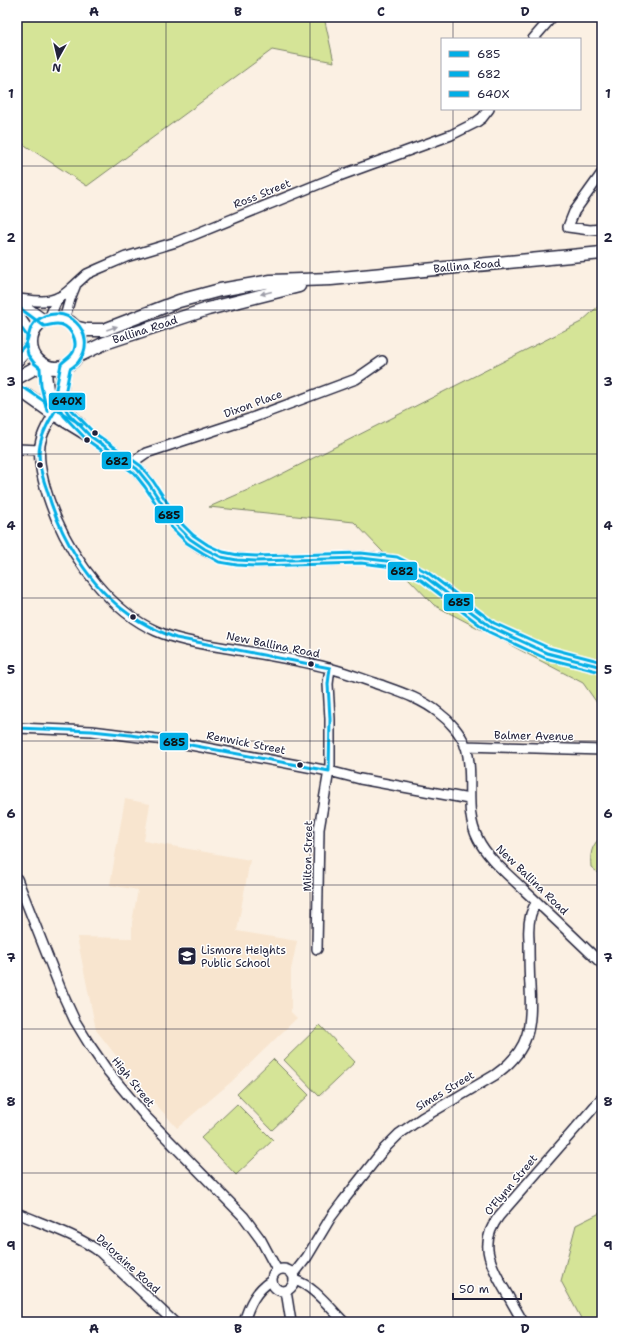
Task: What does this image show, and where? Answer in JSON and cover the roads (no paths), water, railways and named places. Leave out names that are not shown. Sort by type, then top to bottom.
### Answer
[{"type":"main road","name":"Ballina Road","points":[[69,323],[87,330],[104,330],[179,301],[220,290],[271,281],[331,279],[602,253]]},
{"type":"main road","name":"Ballina Road","points":[[76,357],[110,341],[208,308],[273,291],[331,279]]},
{"type":"main road","points":[[17,360],[32,340],[36,328],[47,320],[57,318],[69,323],[79,334],[81,342],[80,350],[71,362],[65,366],[55,368],[44,365],[34,356],[32,340]]},
{"type":"main road","points":[[17,378],[44,365]]},
{"type":"main road","points":[[44,365],[48,398],[54,414]]},
{"type":"main road","points":[[65,366],[61,389],[61,401],[68,412],[90,436]]},
{"type":"main road","points":[[17,391],[27,395],[130,464],[144,476],[176,525],[190,539],[221,557],[256,561],[361,558],[395,562],[424,576],[491,628],[547,653],[602,667]]},
{"type":"street","points":[[534,38],[552,17]]},
{"type":"street","name":"Ross Street","points":[[60,297],[87,274],[98,269],[126,258],[176,242],[336,178],[451,135],[475,124],[488,110]]},
{"type":"street","points":[[602,173],[574,212],[568,227],[590,230],[602,229]]},
{"type":"street","points":[[69,323],[68,304],[76,284]]},
{"type":"street","points":[[17,300],[46,301],[60,297]]},
{"type":"street","points":[[17,300],[47,320],[60,297]]},
{"type":"street","points":[[17,313],[32,340]]},
{"type":"street","name":"Dixon Place","points":[[130,464],[146,453],[249,419],[356,379],[382,362]]},
{"type":"street","name":"New Ballina Road","points":[[61,401],[43,435],[40,450],[40,462],[46,492],[71,549],[97,584],[110,598],[125,612],[157,632],[176,638],[330,668],[406,695],[428,705],[448,720],[465,746],[473,830],[480,844],[488,854],[602,964]]},
{"type":"street","points":[[17,449],[40,450]]},
{"type":"street","name":"Milton Street","points":[[318,949],[320,829],[329,770],[330,719],[328,684],[330,668]]},
{"type":"street","name":"Renwick Street","points":[[17,728],[92,731],[172,741],[329,770],[360,779],[469,799]]},
{"type":"street","name":"Balmer Avenue","points":[[465,746],[602,750]]},
{"type":"street","name":"High Street","points":[[17,879],[63,995],[75,1021],[89,1044],[107,1070],[146,1117],[244,1217],[261,1240],[277,1270]]},
{"type":"street","name":"Simes Street","points":[[293,1277],[331,1217],[384,1148],[392,1140],[422,1118],[495,1075],[505,1068],[518,1053],[526,1037],[531,1020],[528,934],[531,915],[534,905],[537,902]]},
{"type":"street","name":"O'Flynn Street","points":[[523,1322],[490,1262],[487,1245],[490,1230],[498,1216],[602,1098]]},
{"type":"street","name":"Deloraine Road","points":[[17,1213],[89,1244],[100,1252],[174,1322]]},
{"type":"street","points":[[244,1322],[255,1295],[260,1289],[271,1281],[273,1273],[277,1270],[286,1269],[293,1277],[312,1290],[344,1322]]},
{"type":"street","points":[[271,1281],[276,1289],[286,1291],[290,1288],[293,1277]]},
{"type":"street","points":[[286,1291],[291,1322]]},
{"type":"place","name":"Lismore Heights Public School","points":[[187,956]]}]
